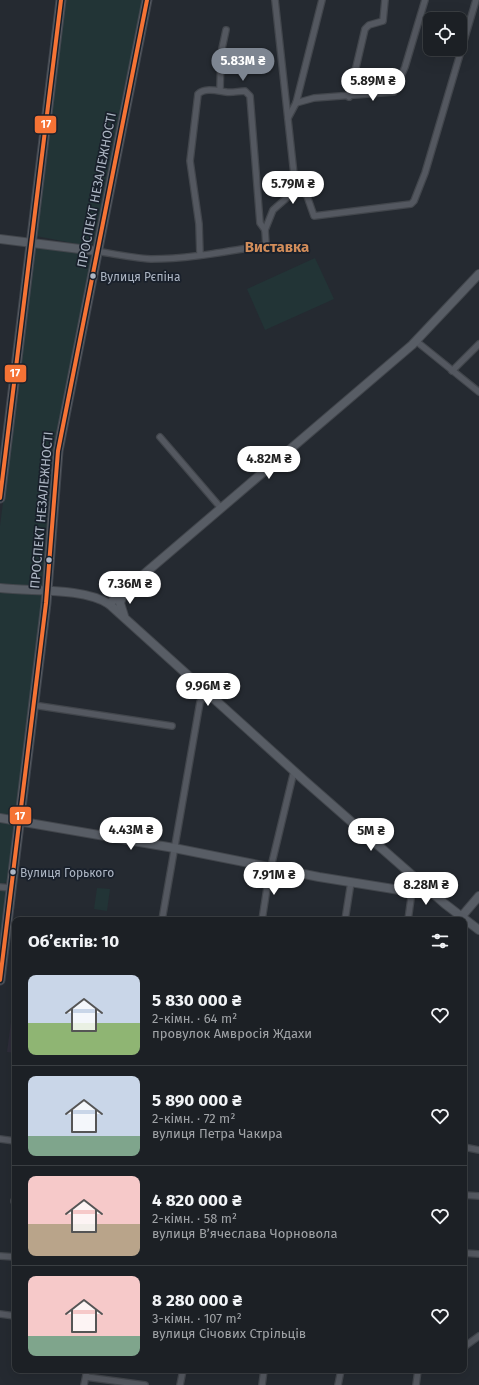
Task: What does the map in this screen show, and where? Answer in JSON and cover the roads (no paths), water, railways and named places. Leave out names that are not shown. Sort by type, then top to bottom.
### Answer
[{"type":"main road","points":[[0,498],[61,0]]},
{"type":"main road","name":"ПРОСПЕКТ НЕЗАЛЕЖНОСТІ","points":[[0,980],[34,705],[46,591],[58,451],[96,251],[147,0]]},
{"type":"street","points":[[275,0],[294,182],[307,196],[314,216],[411,204],[414,201],[426,173],[476,0]]},
{"type":"street","points":[[288,118],[296,103],[322,0]]},
{"type":"street","points":[[349,97],[365,29],[383,21],[386,0]]},
{"type":"street","points":[[296,103],[314,98],[389,94],[395,91],[405,67],[424,0]]},
{"type":"street","points":[[220,90],[221,53],[226,30]]},
{"type":"street","points":[[200,255],[199,224],[190,161],[192,133],[198,94],[201,91],[246,91],[250,96],[260,223],[265,230]]},
{"type":"street","points":[[0,239],[150,259],[200,255],[266,245],[265,230],[273,210],[298,188]]},
{"type":"street","points":[[109,604],[416,341],[479,274]]},
{"type":"street","points":[[416,341],[479,392]]},
{"type":"street","points":[[452,371],[479,344]]},
{"type":"street","points":[[160,437],[221,508]]},
{"type":"street","points":[[0,588],[46,591],[87,596],[109,595],[126,590]]},
{"type":"street","points":[[126,590],[121,598],[120,606],[127,620]]},
{"type":"street","points":[[87,596],[109,604],[294,771],[445,904]]},
{"type":"street","points":[[162,917],[200,702],[207,693]]},
{"type":"street","points":[[34,705],[172,726]]},
{"type":"street","points":[[262,917],[270,868],[294,771]]},
{"type":"street","points":[[0,818],[174,848],[270,868],[412,892],[434,898],[462,916],[479,896]]},
{"type":"street","points":[[408,917],[412,892],[412,874]]},
{"type":"street","points":[[345,917],[351,882]]},
{"type":"street","points":[[0,886],[11,888]]},
{"type":"street","points":[[412,892],[430,890]]},
{"type":"street","points":[[467,920],[479,930]]},
{"type":"street","points":[[0,1140],[12,1141]]},
{"type":"street","points":[[467,1147],[479,1149]]},
{"type":"street","points":[[467,1195],[479,1196]]},
{"type":"street","points":[[467,1253],[479,1254]]},
{"type":"street","points":[[0,1256],[12,1257]]},
{"type":"street","points":[[0,1314],[12,1316]]},
{"type":"street","points":[[467,1345],[479,1336]]},
{"type":"street","points":[[84,1385],[87,1373]]},
{"type":"street","points":[[180,1385],[182,1373]]},
{"type":"street","points":[[262,1385],[264,1373]]},
{"type":"street","points":[[338,1385],[340,1373]]},
{"type":"street","points":[[416,1385],[418,1373]]},
{"type":"street","points":[[86,1377],[145,1385]]},
{"type":"place","name":"Вулиця Рєпіна","points":[[93,276]]},
{"type":"place","name":"Вулиця Горького","points":[[13,872]]},
{"type":"district","name":"Виставка","points":[[277,247]]}]
